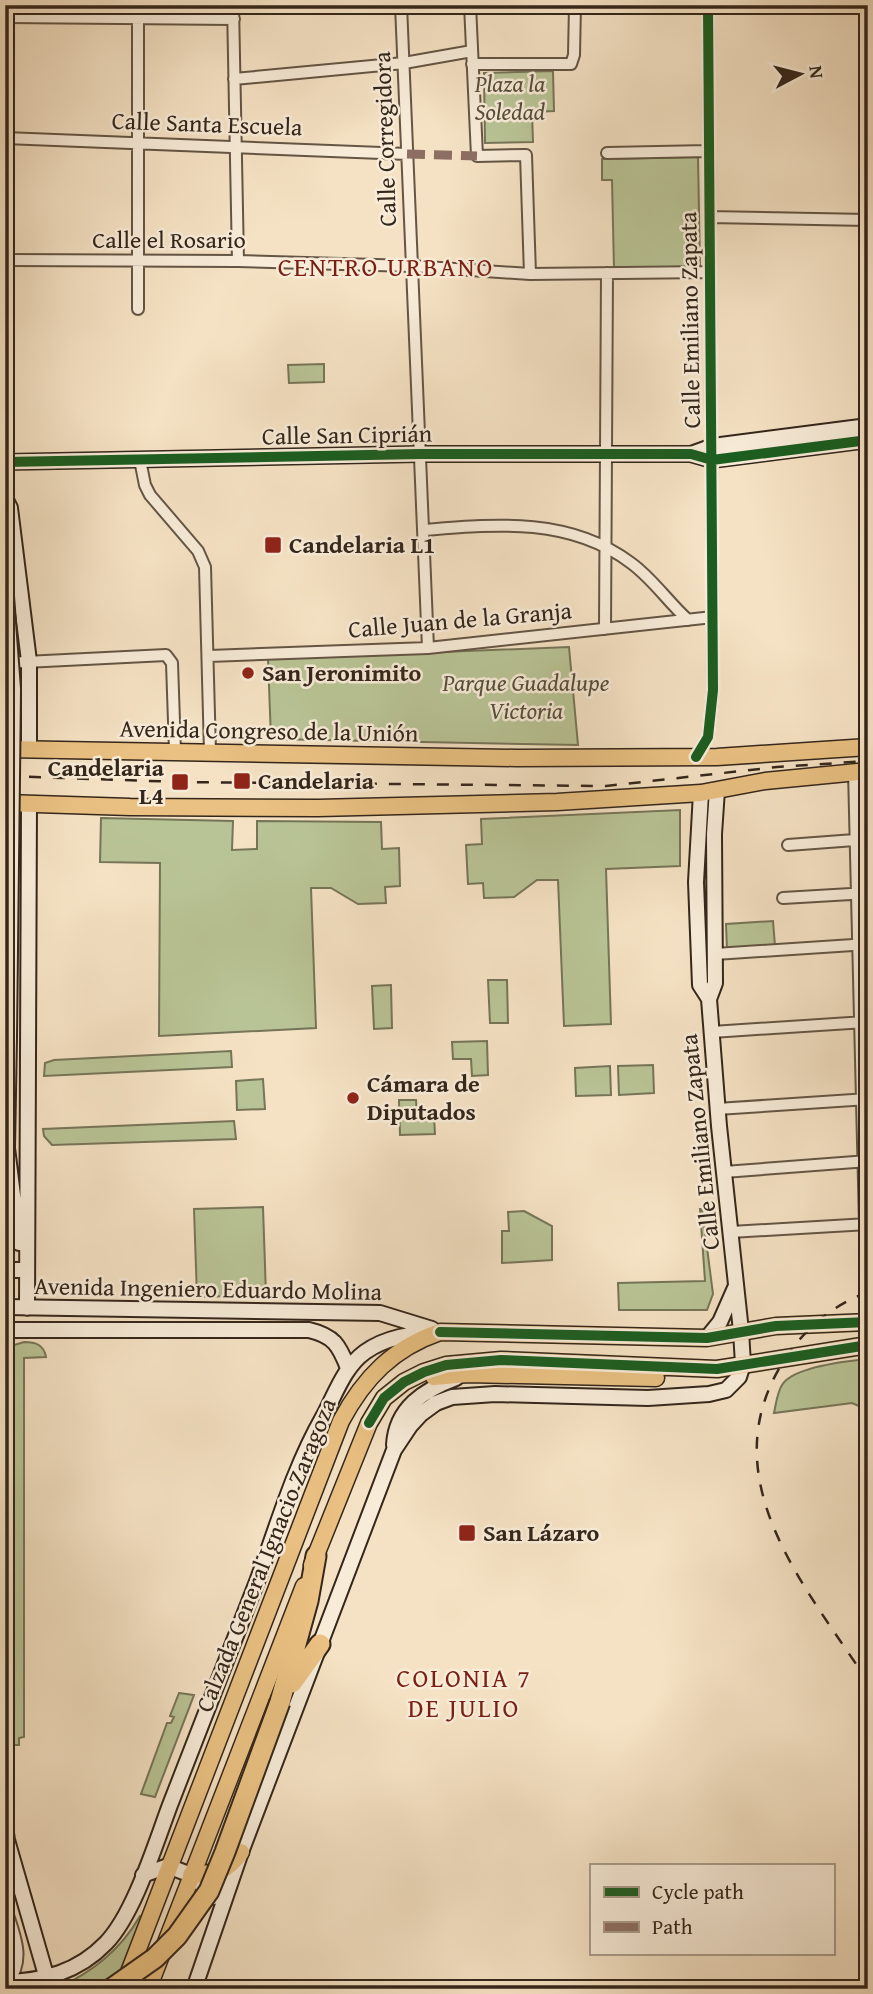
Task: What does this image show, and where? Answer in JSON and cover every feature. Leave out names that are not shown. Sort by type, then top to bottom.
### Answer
[{"type":"highway","points":[[111,1989],[163,1951],[209,1891],[280,1702],[308,1601],[316,1556]]},
{"type":"highway","points":[[280,1702],[320,1644]]},
{"type":"main road","name":"Avenida Congreso de la Unión","points":[[5,749],[444,757],[696,757],[868,747]]},
{"type":"main road","points":[[5,803],[345,808],[557,802],[709,792],[765,780],[861,771]]},
{"type":"main road","name":"Avenida Ingeniero Eduardo Molina","points":[[440,1332],[707,1338],[741,1331],[821,1323],[868,1322]]},
{"type":"main road","name":"Calzada General Ignacio Zaragoza","points":[[122,1989],[167,1866],[341,1421],[354,1396],[377,1368],[401,1350],[424,1337],[440,1332]]},
{"type":"main road","points":[[404,1382],[443,1375],[468,1374],[672,1378],[868,1345]]},
{"type":"main road","points":[[404,1382],[446,1365],[476,1361],[717,1369]]},
{"type":"main road","name":"Calzada General Ignacio Zaragoza","points":[[148,1989],[369,1423],[384,1398],[404,1382]]},
{"type":"main road","points":[[191,1875],[224,1870],[232,1866],[241,1852]]},
{"type":"street","points":[[64,5],[64,18]]},
{"type":"street","points":[[138,5],[138,309]]},
{"type":"street","points":[[233,5],[238,261]]},
{"type":"street","name":"Calle Corregidora","points":[[401,5],[428,648]]},
{"type":"street","points":[[470,5],[477,156],[526,155],[530,274]]},
{"type":"street","points":[[472,64],[573,62],[575,5]]},
{"type":"street","name":"Calle Emiliano Zapata","points":[[696,757],[708,737],[713,690],[708,5]]},
{"type":"street","points":[[5,18],[234,19]]},
{"type":"street","points":[[234,79],[404,63],[472,51]]},
{"type":"street","name":"Calle Santa Escuela","points":[[5,138],[407,154]]},
{"type":"street","points":[[607,153],[708,151]]},
{"type":"street","points":[[709,217],[868,220]]},
{"type":"street","name":"Calle el Rosario","points":[[5,260],[238,261],[411,266],[530,274],[710,271]]},
{"type":"street","points":[[605,629],[607,273]]},
{"type":"street","points":[[713,453],[868,426]]},
{"type":"street","points":[[713,453],[868,440]]},
{"type":"street","name":"Calle San Ciprián","points":[[5,462],[420,454],[713,453]]},
{"type":"street","points":[[140,460],[150,495],[198,551],[205,567],[210,751]]},
{"type":"street","points":[[5,498],[10,508],[29,661],[29,748]]},
{"type":"street","points":[[425,530],[519,525],[570,534],[606,547],[631,563],[654,582],[688,620]]},
{"type":"street","points":[[5,583],[13,689],[6,1154],[19,1244],[25,1265]]},
{"type":"street","name":"Calle Juan de la Granja","points":[[209,656],[428,648],[713,617]]},
{"type":"street","points":[[5,663],[166,655],[172,663],[175,751]]},
{"type":"street","points":[[731,1232],[866,1224],[863,945],[856,894],[854,840],[861,771]]},
{"type":"street","name":"Calle Emiliano Zapata","points":[[709,792],[714,834],[715,954],[715,983],[709,999],[717,1109],[737,1280],[743,1364]]},
{"type":"street","name":"Calle Emiliano Zapata","points":[[709,792],[696,881],[700,985],[709,999]]},
{"type":"street","points":[[27,1308],[25,1265],[29,804]]},
{"type":"street","points":[[788,845],[868,839]]},
{"type":"street","points":[[783,898],[868,893]]},
{"type":"street","points":[[715,954],[863,945]]},
{"type":"street","points":[[712,1032],[864,1022]]},
{"type":"street","points":[[717,1109],[864,1100]]},
{"type":"street","points":[[724,1172],[865,1161]]},
{"type":"street","points":[[5,1270],[25,1265]]},
{"type":"street","name":"Calle Emiliano Zapata","points":[[707,1338],[727,1307],[737,1280]]},
{"type":"street","name":"Avenida Ingeniero Eduardo Molina","points":[[5,1307],[380,1313],[440,1332]]},
{"type":"street","name":"Avenida Ingeniero Eduardo Molina","points":[[5,1330],[309,1330],[325,1334],[337,1343],[348,1367]]},
{"type":"street","name":"Calzada General Ignacio Zaragoza","points":[[6,1985],[49,1983],[108,1941],[125,1916],[249,1601],[303,1452],[348,1367],[365,1352],[384,1342],[413,1334],[440,1332]]},
{"type":"street","points":[[194,1989],[241,1852],[394,1450],[410,1426],[436,1403],[452,1397],[495,1394],[648,1398],[709,1394],[726,1390],[739,1377],[743,1364]]},
{"type":"street","points":[[394,1450],[395,1432],[406,1410],[420,1396],[435,1387],[468,1374]]},
{"type":"street","points":[[6,1840],[49,1983]]},
{"type":"street","points":[[143,1875],[167,1866],[191,1875],[221,1907]]},
{"type":"street","points":[[5,1906],[18,1957],[15,1973],[6,1985]]},
{"type":"green space","name":"Plaza la Soledad","points":[[553,71],[554,111],[532,112],[533,142],[485,143],[484,73]]},
{"type":"green space","points":[[698,157],[700,267],[614,269],[612,180],[602,180],[602,159]]},
{"type":"green space","points":[[324,364],[324,382],[289,383],[288,365]]},
{"type":"green space","name":"Parque Guadalupe Victoria","points":[[569,647],[578,745],[271,739],[268,659]]},
{"type":"green space","points":[[680,810],[680,866],[606,869],[611,1024],[564,1026],[558,880],[537,880],[514,897],[484,898],[483,883],[468,884],[466,845],[482,844],[481,819]]},
{"type":"green space","points":[[101,818],[233,821],[232,850],[257,849],[257,821],[381,822],[382,849],[399,848],[400,886],[385,887],[386,903],[358,904],[331,888],[311,888],[316,1028],[159,1036],[160,863],[100,862]]},
{"type":"green space","points":[[773,921],[775,946],[727,950],[726,924]]},
{"type":"green space","points":[[488,980],[507,980],[508,1023],[490,1023]]},
{"type":"green space","points":[[391,985],[392,1028],[374,1029],[372,986]]},
{"type":"green space","points":[[487,1041],[488,1075],[472,1076],[471,1059],[453,1059],[452,1042]]},
{"type":"green space","points":[[231,1051],[232,1067],[44,1076],[45,1063],[54,1060]]},
{"type":"green space","points":[[653,1065],[654,1093],[619,1095],[618,1066]]},
{"type":"green space","points":[[610,1066],[611,1095],[576,1096],[575,1068]]},
{"type":"green space","points":[[263,1079],[265,1109],[237,1110],[236,1081]]},
{"type":"green space","points":[[399,1100],[416,1100],[417,1117],[434,1117],[435,1134],[400,1135]]},
{"type":"green space","points":[[234,1121],[236,1139],[52,1145],[44,1136],[43,1129]]},
{"type":"green space","points":[[263,1207],[266,1295],[197,1297],[194,1209]]},
{"type":"green space","points":[[700,1209],[713,1294],[707,1310],[619,1310],[618,1283],[705,1281]]},
{"type":"green space","points":[[524,1211],[552,1226],[552,1260],[502,1263],[502,1231],[509,1231],[508,1212]]},
{"type":"green space","points":[[24,1342],[39,1345],[46,1357],[24,1358],[24,1737],[19,1738],[19,1745],[14,1745],[10,1759],[5,1759],[6,1356],[11,1346]]},
{"type":"green space","points":[[868,1359],[868,1410],[852,1403],[774,1413],[779,1391],[788,1379],[821,1366]]},
{"type":"green space","points":[[179,1693],[194,1695],[155,1797],[141,1794],[167,1723],[171,1723],[174,1717],[170,1716]]},
{"type":"green space","points":[[140,1916],[142,1917],[113,1989],[56,1989],[104,1959],[124,1940]]},
{"type":"railway","points":[[5,776],[180,782],[606,786],[777,767],[868,761]]},
{"type":"railway","points":[[868,1292],[830,1312],[809,1329],[791,1350],[763,1405],[757,1448],[761,1490],[775,1530],[818,1608],[868,1682]]},
{"type":"marked path","points":[[407,154],[477,156]]},
{"type":"cycle path","points":[[696,757],[708,737],[713,690],[708,5]]},
{"type":"cycle path","points":[[5,462],[420,454],[691,454],[712,460],[868,440]]},
{"type":"cycle path","points":[[440,1332],[707,1338],[776,1326],[868,1322]]},
{"type":"cycle path","points":[[369,1423],[384,1398],[404,1382],[446,1365],[501,1360],[717,1369],[868,1345]]},
{"type":"place","name":"Candelaria L1","points":[[273,545]]},
{"type":"place","name":"San Jeronimito","points":[[248,673]]},
{"type":"place","name":"Candelaria","points":[[242,781]]},
{"type":"place","name":"Candelaria L4","points":[[180,782]]},
{"type":"place","name":"Cámara de Diputados","points":[[353,1098]]},
{"type":"place","name":"San Lázaro","points":[[467,1533]]},
{"type":"district","name":"CENTRO URBANO","points":[[386,267]]},
{"type":"district","name":"COLONIA 7 DE JULIO","points":[[464,1693]]}]
